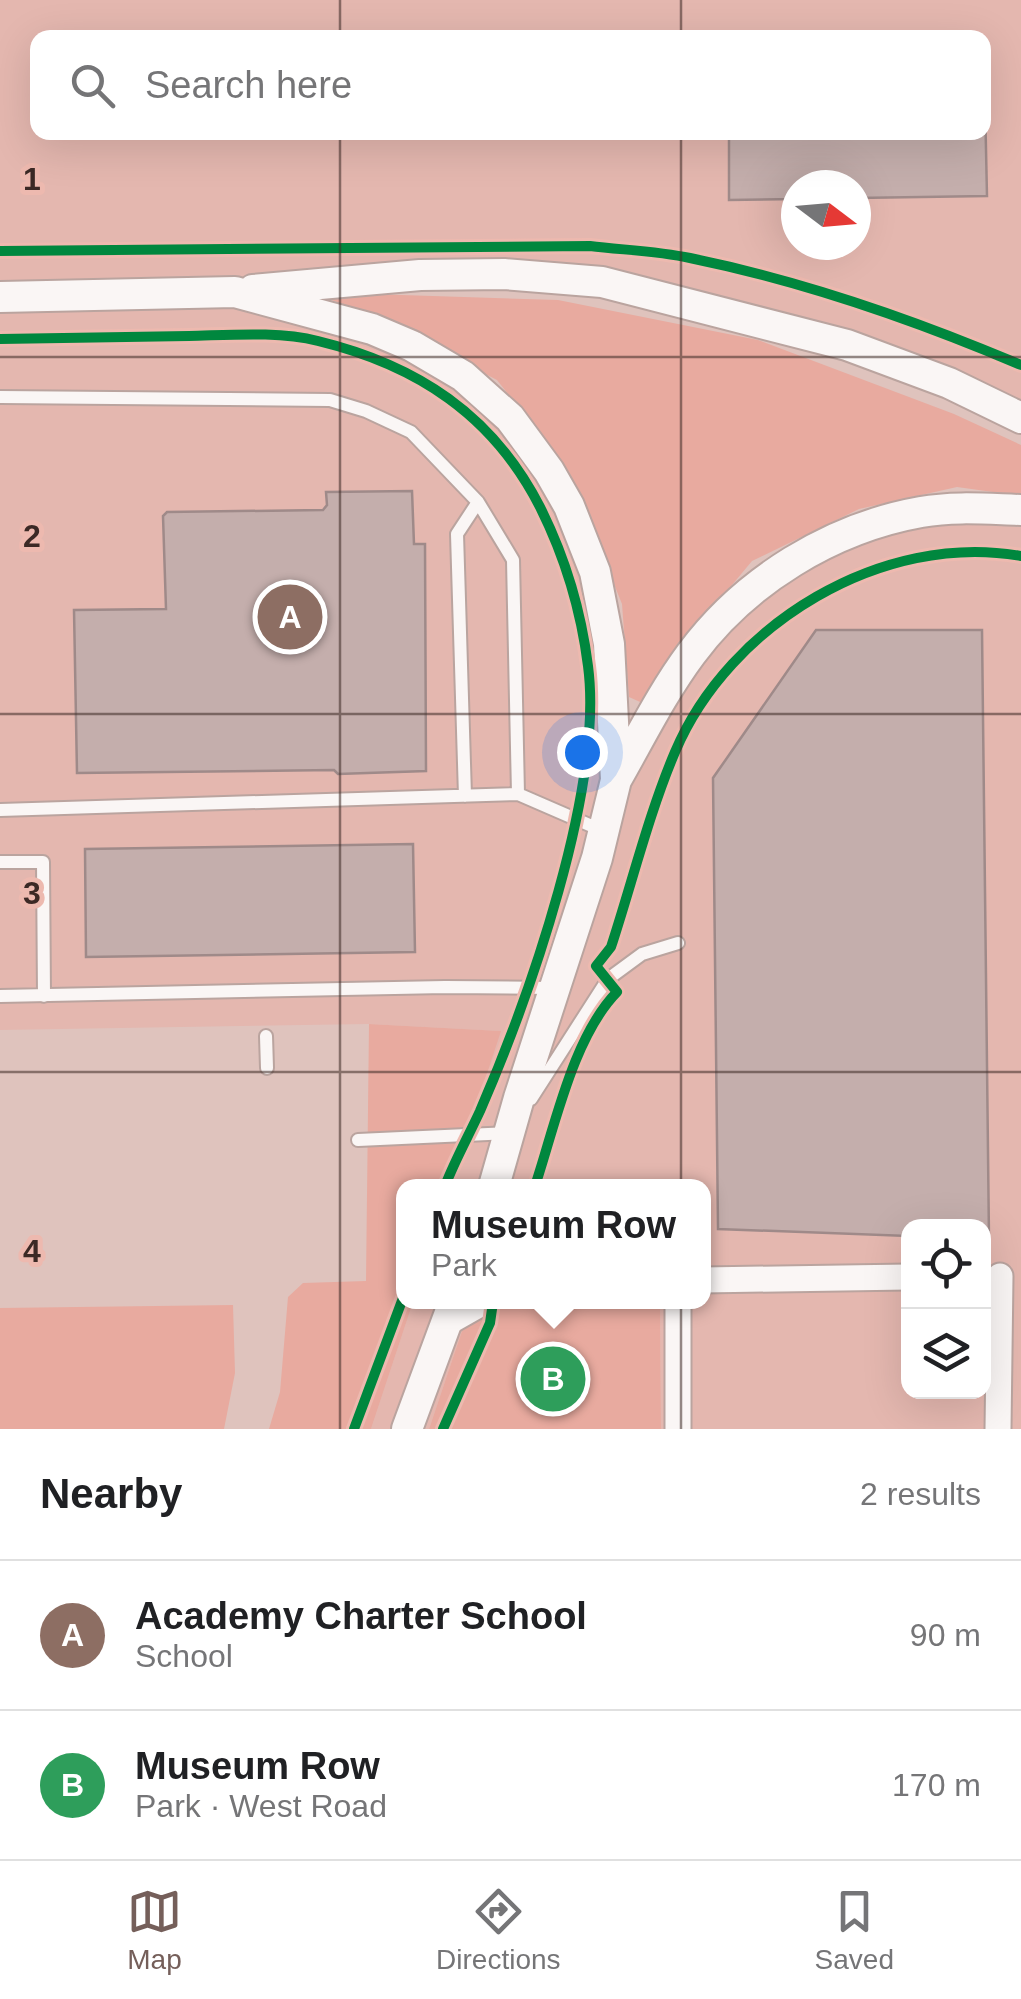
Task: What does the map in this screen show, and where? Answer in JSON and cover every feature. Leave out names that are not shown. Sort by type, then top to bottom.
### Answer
[{"type":"street","points":[[0,296],[234,292],[420,275],[504,274],[602,282],[848,345],[949,383],[1021,418]]},
{"type":"street","points":[[234,292],[372,329],[412,346],[463,376],[510,418],[550,471],[569,506],[595,572],[609,644],[616,780],[604,831],[496,1179]]},
{"type":"street","points":[[616,780],[692,653],[739,601],[777,571],[822,544],[874,523],[964,507],[1021,510]]},
{"type":"street","points":[[998,1429],[1001,1276]]},
{"type":"street","points":[[711,1280],[901,1278]]},
{"type":"street","points":[[678,1309],[678,1429]]},
{"type":"street","points":[[407,1429],[450,1312]]},
{"type":"lane","points":[[0,398],[330,400],[411,432],[478,502],[514,560],[518,794]]},
{"type":"lane","points":[[465,796],[457,534],[478,502]]},
{"type":"lane","points":[[0,810],[518,794],[604,831]]},
{"type":"lane","points":[[0,862],[43,862],[44,996]]},
{"type":"lane","points":[[358,1140],[509,1134],[608,980],[642,954],[678,942]]},
{"type":"lane","points":[[0,996],[554,988]]},
{"type":"lane","points":[[266,1036],[267,1068]]},
{"type":"shaded area","points":[[0,0],[1021,0],[1021,427],[833,348],[644,298],[481,278],[235,289],[457,366],[593,554],[619,767],[723,610],[808,544],[1021,506],[1021,1429],[661,1429],[660,1309],[711,1309],[711,1179],[452,1179],[500,1031],[369,1024],[0,1030]]},
{"type":"shaded area","points":[[308,292],[558,300],[758,340],[954,414],[1021,445],[1021,496],[957,487],[859,509],[752,561],[671,658],[649,706],[629,697],[622,604],[569,472],[497,380],[366,312]]},
{"type":"shaded area","points":[[369,1024],[501,1031],[452,1179],[396,1179],[396,1309],[411,1309],[371,1429],[269,1429],[280,1392],[288,1297],[303,1283],[366,1281]]},
{"type":"shaded area","points":[[233,1305],[235,1373],[224,1429],[0,1429],[0,1308]]},
{"type":"shaded area","points":[[411,1309],[498,1309],[463,1328],[429,1429],[371,1429]]},
{"type":"shaded area","points":[[498,1309],[660,1309],[661,1429],[429,1429],[463,1328]]},
{"type":"building","points":[[729,140],[986,140],[987,196],[871,198],[871,170],[781,170],[781,199],[729,200]]},
{"type":"building","points":[[412,491],[414,544],[425,544],[426,771],[77,773],[74,610],[166,609],[163,516],[167,512],[323,510],[327,505],[326,492]]},
{"type":"building","points":[[816,630],[982,630],[989,1219],[901,1219],[901,1236],[718,1229],[713,778]]},
{"type":"building","points":[[413,844],[415,952],[86,957],[85,849]]},
{"type":"cycle path","points":[[0,251],[590,246],[653,252],[732,267],[816,290],[899,317],[1021,365]]},
{"type":"cycle path","points":[[0,339],[271,335],[303,338],[354,351],[419,380],[475,420],[521,474],[540,507],[571,584],[585,645],[590,715],[585,771],[574,830],[540,952],[480,1111],[448,1179]]},
{"type":"cycle path","points":[[537,1179],[577,1057],[588,1033],[617,992],[596,966],[611,947],[666,775],[700,706],[732,664],[772,627],[816,597],[865,573],[916,558],[969,552],[1021,556]]},
{"type":"cycle path","points":[[354,1429],[399,1309]]},
{"type":"cycle path","points":[[443,1429],[490,1323],[492,1309]]},
{"type":"place","name":"Academy Charter School","points":[[290,617]]},
{"type":"place","name":"Museum Row","points":[[553,1379]]}]
